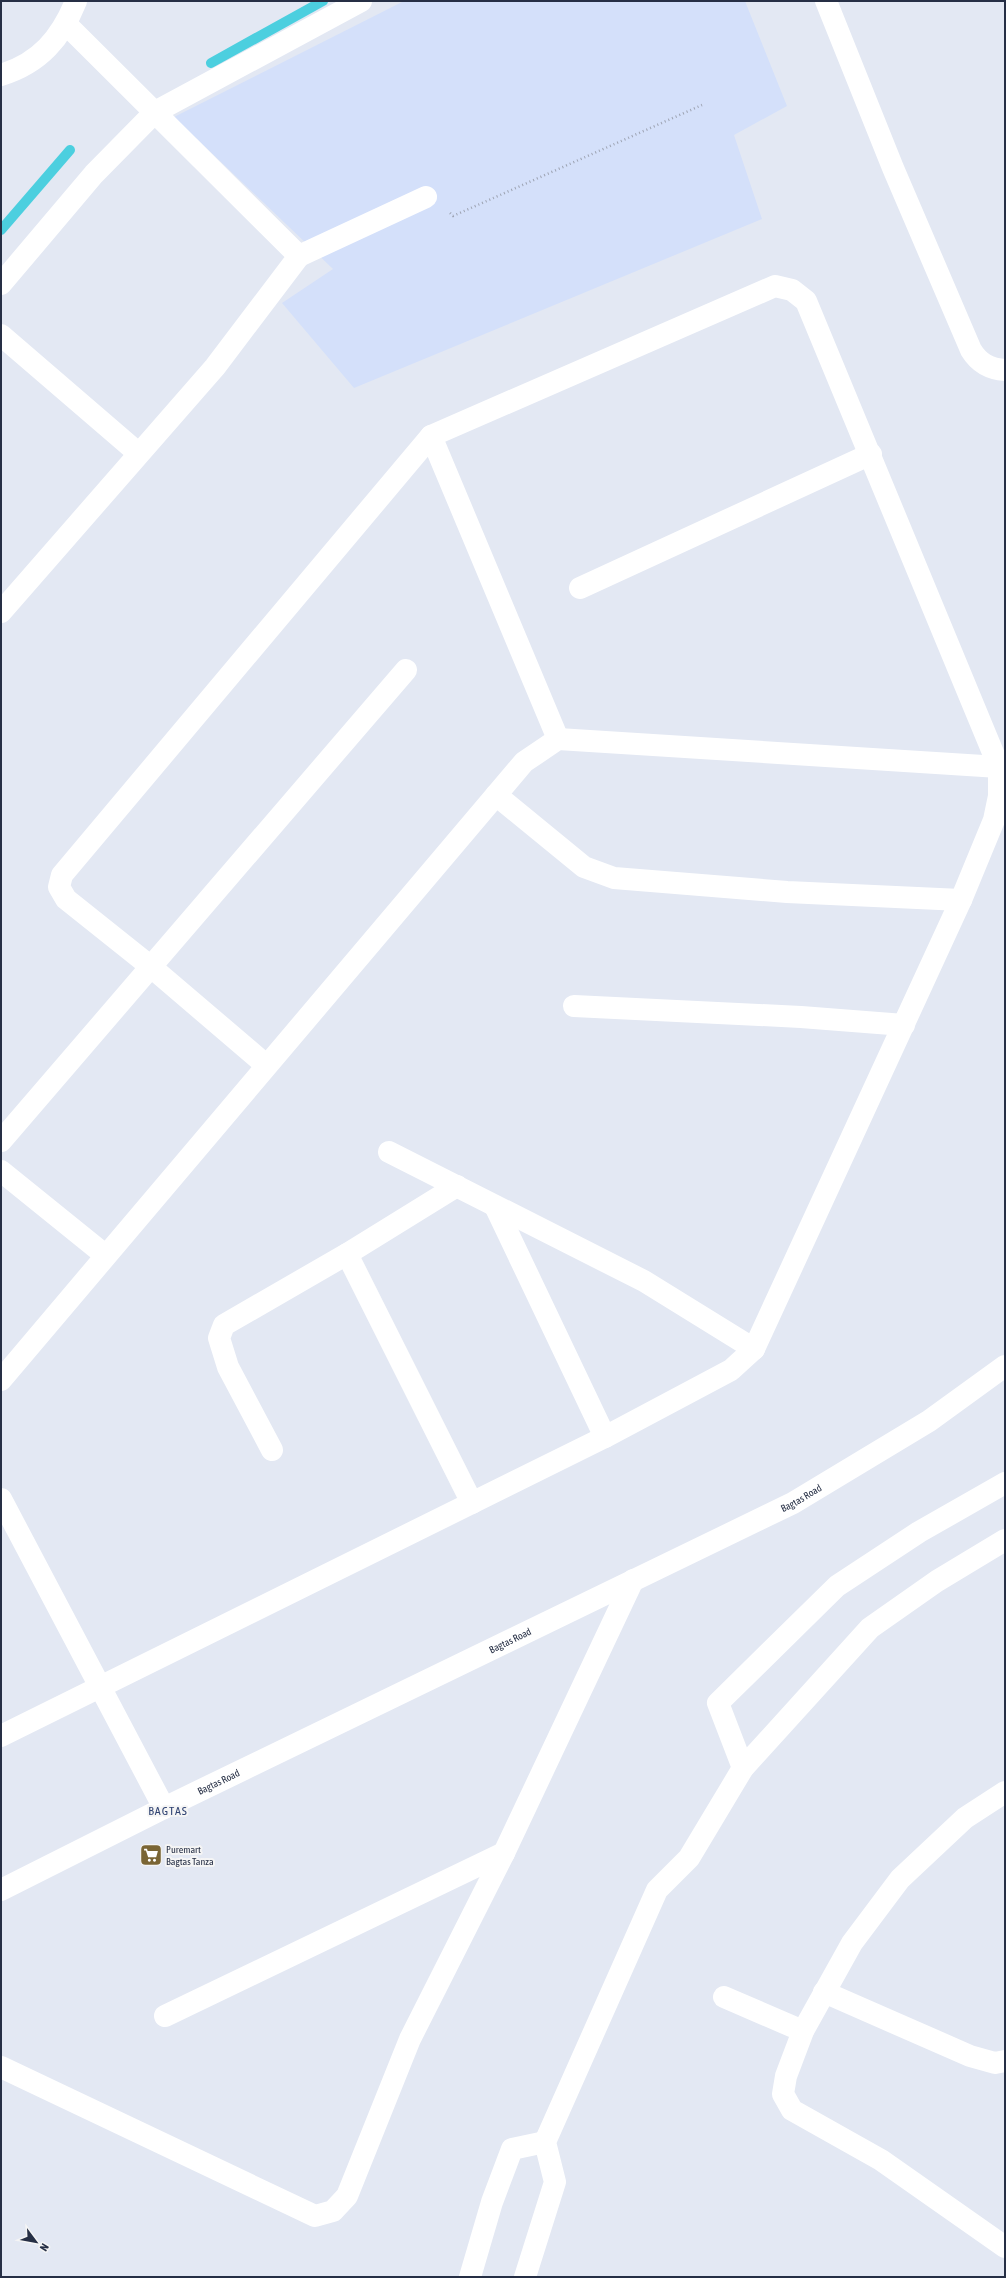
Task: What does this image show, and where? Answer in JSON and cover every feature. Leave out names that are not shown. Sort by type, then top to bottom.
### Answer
[{"type":"street","points":[[1,75],[17,70],[45,51],[67,25],[76,1]]},
{"type":"street","points":[[1,284],[94,174],[155,112],[361,1]]},
{"type":"street","points":[[826,1],[893,168],[971,350],[977,359],[985,366],[1005,370]]},
{"type":"street","points":[[67,25],[299,256]]},
{"type":"street","points":[[1,612],[138,453],[215,367],[299,256],[426,197]]},
{"type":"street","points":[[1,1736],[605,1437],[730,1370],[754,1348],[961,900],[994,820],[999,796],[999,767],[806,301],[792,290],[776,286],[431,436],[62,875],[59,887],[66,899],[150,966],[266,1065]]},
{"type":"street","points":[[1,335],[138,453]]},
{"type":"street","points":[[431,436],[558,739]]},
{"type":"street","points":[[580,588],[870,454]]},
{"type":"street","points":[[1,1141],[406,670]]},
{"type":"street","points":[[1,1380],[105,1255],[524,762],[558,739],[999,767]]},
{"type":"street","points":[[496,795],[584,867],[614,878],[787,892],[961,900]]},
{"type":"street","points":[[574,1006],[801,1017],[904,1025]]},
{"type":"street","points":[[389,1152],[644,1281],[754,1348]]},
{"type":"street","points":[[1,1171],[105,1255]]},
{"type":"street","points":[[272,1450],[228,1367],[219,1338],[224,1325],[346,1254],[457,1186]]},
{"type":"street","points":[[495,1206],[605,1437]]},
{"type":"street","points":[[346,1254],[472,1503]]},
{"type":"street","name":"Bagtas Road","points":[[1,1890],[164,1808],[793,1502],[929,1422],[1005,1366]]},
{"type":"street","points":[[743,1768],[718,1703],[837,1586],[919,1532],[1005,1483]]},
{"type":"street","points":[[1,1499],[99,1688],[164,1808]]},
{"type":"street","points":[[525,2277],[555,2182],[545,2142],[658,1890],[689,1858],[743,1768],[870,1628],[937,1581],[1005,1540]]},
{"type":"street","points":[[1,2067],[315,2216],[333,2210],[346,2196],[410,2039],[504,1853],[633,1580]]},
{"type":"street","points":[[1005,1792],[965,1818],[900,1879],[852,1943],[803,2031],[786,2076],[783,2094],[792,2110],[881,2160],[1005,2247]]},
{"type":"street","points":[[165,2016],[504,1853]]},
{"type":"street","points":[[824,1992],[970,2056],[995,2063],[1005,2061]]},
{"type":"street","points":[[724,1997],[803,2031]]},
{"type":"street","points":[[470,2277],[492,2202],[512,2149],[545,2142]]},
{"type":"path","points":[[426,197],[454,216],[702,105]]},
{"type":"shaded area","points":[[404,1],[745,1],[787,106],[734,135],[762,219],[354,388],[282,303],[333,269],[174,117]]},
{"type":"waterway","points":[[211,63],[323,1]]},
{"type":"waterway","points":[[1,230],[70,150]]},
{"type":"place","name":"Puremart Bagtas Tanza","points":[[151,1855]]},
{"type":"district","name":"BAGTAS","points":[[168,1811]]}]
